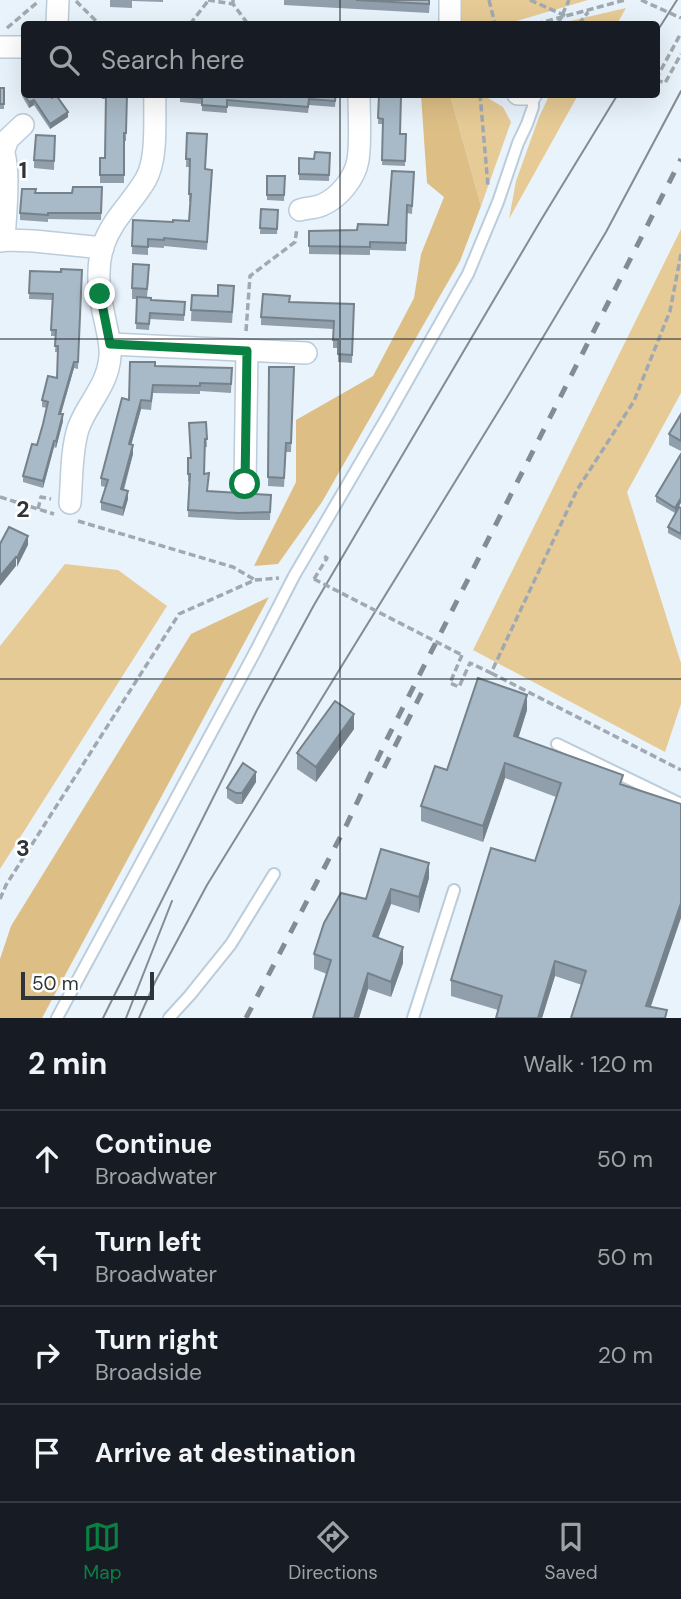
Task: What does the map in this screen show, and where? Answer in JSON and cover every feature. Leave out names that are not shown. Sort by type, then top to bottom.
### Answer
[{"type":"street","points":[[57,21],[58,0]]},
{"type":"street","points":[[450,0],[450,21]]},
{"type":"street","points":[[0,47],[21,47]]},
{"type":"street","points":[[70,513],[79,426],[105,379],[110,359],[110,344],[98,279],[99,263],[111,228],[146,178],[151,166],[155,98]]},
{"type":"street","points":[[300,209],[320,206],[332,200],[352,177],[358,161],[359,98]]},
{"type":"street","points":[[23,125],[2,147],[7,164],[2,241],[103,248]]},
{"type":"street","points":[[110,344],[306,354]]},
{"type":"street","points":[[245,484],[246,351]]},
{"type":"lane","points":[[57,1018],[248,665],[293,576],[468,274],[527,124],[533,107],[532,98]]},
{"type":"lane","points":[[557,744],[681,804]]},
{"type":"lane","points":[[169,1018],[230,944],[274,874]]},
{"type":"lane","points":[[413,1018],[454,890]]},
{"type":"path","points":[[0,34],[40,0]]},
{"type":"path","points":[[74,0],[96,21]]},
{"type":"path","points":[[489,0],[494,21]]},
{"type":"path","points":[[530,0],[561,16]]},
{"type":"path","points":[[559,21],[569,0]]},
{"type":"path","points":[[545,21],[625,0]]},
{"type":"path","points":[[641,0],[681,18]]},
{"type":"path","points":[[192,21],[208,1],[233,2],[246,21]]},
{"type":"path","points":[[581,21],[589,11]]},
{"type":"path","points":[[660,72],[681,33]]},
{"type":"path","points":[[660,81],[665,83],[681,54]]},
{"type":"path","points":[[480,98],[488,185]]},
{"type":"path","points":[[246,351],[250,276],[295,242],[300,209]]},
{"type":"path","points":[[491,673],[577,490],[634,401],[670,311],[681,254]]},
{"type":"path","points":[[0,498],[70,513],[233,567],[255,580]]},
{"type":"path","points":[[313,571],[322,555],[327,558],[314,579],[463,655],[450,683],[459,687],[470,663],[681,770]]},
{"type":"path","points":[[0,899],[6,885],[179,614],[255,580],[293,576]]},
{"type":"shaded area","points":[[459,0],[588,0],[516,21],[460,21]]},
{"type":"shaded area","points":[[626,8],[619,21],[570,21]]},
{"type":"shaded area","points":[[421,98],[451,98],[481,206],[460,261],[322,502],[278,564],[254,566],[296,482],[296,420],[373,376],[414,298],[421,254],[444,197],[427,183]]},
{"type":"shaded area","points":[[451,98],[488,98],[503,107],[511,122],[481,206]]},
{"type":"shaded area","points":[[548,98],[576,98],[509,219],[516,181]]},
{"type":"shaded area","points":[[681,229],[681,393],[627,492],[681,663],[681,704],[665,752],[473,650]]},
{"type":"shaded area","points":[[65,564],[118,570],[167,606],[0,869],[0,646]]},
{"type":"shaded area","points":[[269,597],[42,1018],[0,1018],[0,959],[11,926],[191,634]]},
{"type":"building","points":[[356,0],[429,0],[429,4]]},
{"type":"building","points":[[0,88],[4,88],[4,104],[0,104]]},
{"type":"building","points":[[26,98],[58,98],[68,112],[50,124],[34,100],[29,102]]},
{"type":"building","points":[[106,98],[127,98],[124,175],[100,175],[100,158],[105,158]]},
{"type":"building","points":[[202,98],[335,98],[335,101],[309,99],[308,107],[227,100],[227,107],[202,105]]},
{"type":"building","points":[[379,98],[401,98],[400,134],[406,134],[405,161],[382,160],[383,119],[378,118]]},
{"type":"building","points":[[187,133],[207,134],[205,169],[212,170],[207,242],[164,238],[148,239],[148,247],[132,246],[133,220],[189,221],[191,194],[190,159],[186,159]]},
{"type":"building","points":[[36,135],[55,136],[54,161],[34,160]]},
{"type":"building","points":[[315,152],[330,153],[329,175],[299,174],[299,158],[314,159]]},
{"type":"building","points":[[392,171],[414,172],[412,206],[407,205],[406,243],[370,242],[370,247],[309,246],[309,231],[357,230],[358,224],[388,225]]},
{"type":"building","points":[[267,176],[285,176],[284,195],[267,195]]},
{"type":"building","points":[[73,187],[102,187],[101,213],[20,213],[22,189],[36,189],[35,193],[72,193]]},
{"type":"building","points":[[261,209],[278,210],[277,229],[260,228]]},
{"type":"building","points":[[133,264],[149,265],[147,289],[132,288]]},
{"type":"building","points":[[61,269],[82,270],[78,362],[74,362],[59,414],[63,414],[56,441],[43,481],[23,476],[32,444],[37,445],[43,424],[48,402],[42,400],[48,376],[57,378],[58,346],[55,346],[56,330],[51,330],[53,294],[29,293],[30,271],[61,272]]},
{"type":"building","points":[[218,285],[234,286],[232,312],[191,310],[192,295],[218,296]]},
{"type":"building","points":[[263,294],[290,296],[289,302],[354,304],[352,355],[338,354],[338,340],[333,340],[334,321],[261,317]]},
{"type":"building","points":[[137,297],[185,302],[184,315],[150,313],[149,324],[136,323]]},
{"type":"building","points":[[130,362],[155,362],[155,366],[232,368],[231,384],[153,385],[151,401],[141,400],[121,489],[128,491],[123,508],[101,502],[108,480],[101,478],[122,398],[129,400]]},
{"type":"building","points":[[269,367],[294,367],[291,443],[286,443],[284,478],[268,477]]},
{"type":"building","points":[[681,414],[681,441],[669,434]]},
{"type":"building","points":[[206,422],[204,474],[209,473],[207,491],[271,495],[270,512],[188,510],[188,458],[191,458],[189,423]]},
{"type":"building","points":[[681,454],[681,498],[675,508],[656,496]]},
{"type":"building","points":[[679,507],[681,508],[681,534],[668,527]]},
{"type":"building","points":[[9,527],[28,536],[17,558],[0,576],[0,544]]},
{"type":"building","points":[[478,678],[527,695],[514,736],[623,775],[620,784],[681,804],[681,903],[646,1006],[667,1010],[665,1018],[571,1018],[586,971],[555,961],[538,1018],[496,1018],[502,996],[451,980],[491,848],[535,861],[561,783],[505,763],[483,826],[421,806],[435,766],[447,770]]},
{"type":"building","points":[[335,701],[354,714],[316,767],[297,753]]},
{"type":"building","points":[[243,763],[256,772],[242,793],[236,793],[227,788]]},
{"type":"building","points":[[381,849],[429,863],[419,897],[391,889],[373,936],[403,947],[391,982],[368,973],[354,1018],[313,1018],[331,960],[314,954],[324,923],[341,893],[366,899]]},
{"type":"tram line","points":[[660,27],[677,0]]},
{"type":"tram line","points":[[139,1018],[155,982],[207,885],[606,232],[681,91]]},
{"type":"tram line","points":[[103,1018],[257,710],[314,605],[616,98]]},
{"type":"tram line","points":[[126,1018],[172,901]]},
{"type":"railway","points":[[246,1018],[346,826],[387,739],[681,159]]},
{"type":"railway","points":[[384,768],[426,684]]},
{"type":"route","points":[[100,294],[110,344],[247,351],[245,484]]}]
